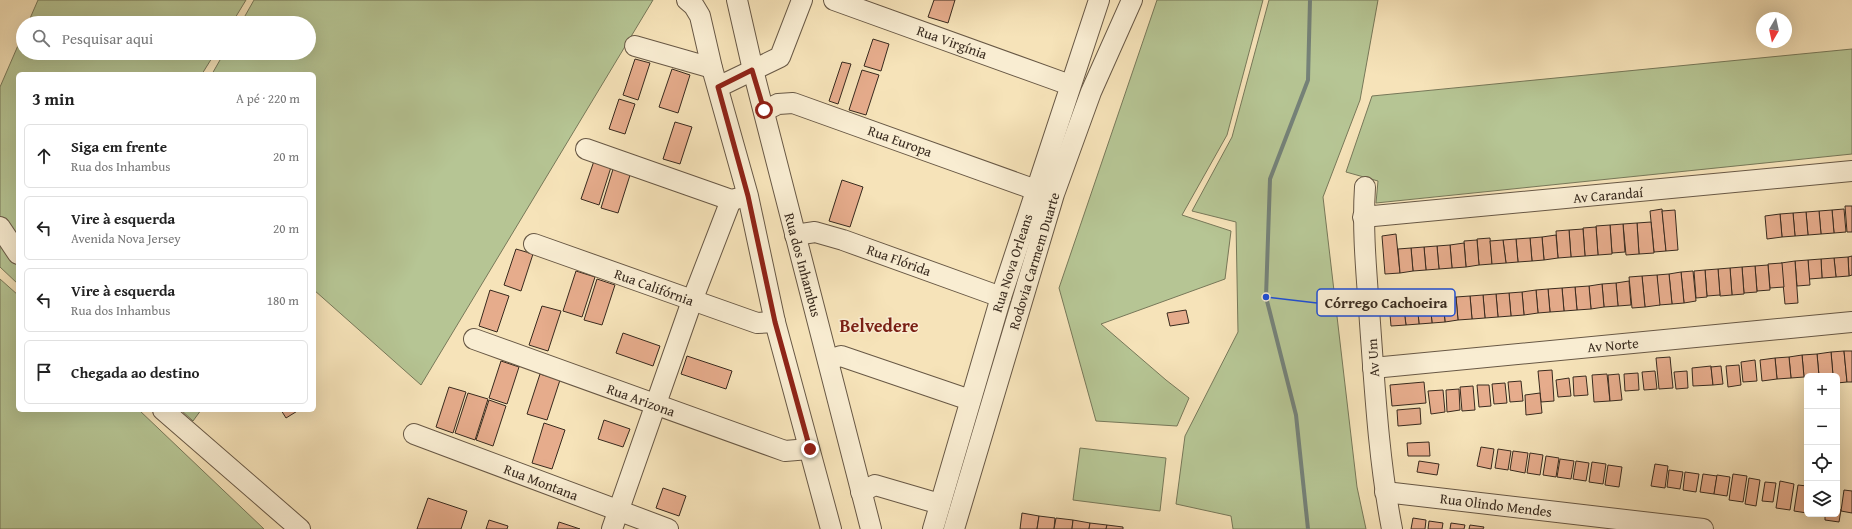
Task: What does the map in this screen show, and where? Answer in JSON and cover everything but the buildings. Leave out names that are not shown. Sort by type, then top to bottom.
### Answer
[{"type":"street","points":[[687,0],[694,6],[700,16],[718,87],[740,198],[831,529]]},
{"type":"street","name":"Rua dos Inhambus","points":[[737,0],[752,70],[764,110],[871,529]]},
{"type":"street","points":[[718,87],[780,57],[802,0]]},
{"type":"street","name":"Rua Virgínia","points":[[834,0],[1070,85]]},
{"type":"street","name":"Rua Nova Orleans","points":[[933,529],[1001,297],[1099,0]]},
{"type":"street","name":"Rodovia Carmem Duarte","points":[[954,529],[1054,194],[1091,92],[1132,0]]},
{"type":"street","points":[[635,46],[712,68]]},
{"type":"street","name":"Rua Europa","points":[[764,110],[778,104],[793,103],[1036,190]]},
{"type":"street","points":[[586,149],[740,198]]},
{"type":"street","name":"Av Carandaí","points":[[1363,217],[1852,171]]},
{"type":"street","name":"Av Um","points":[[1365,187],[1363,217],[1373,368],[1385,492],[1392,529]]},
{"type":"street","points":[[615,520],[692,301],[740,198]]},
{"type":"street","points":[[0,227],[16,251]]},
{"type":"street","name":"Rua Flórida","points":[[795,236],[816,232],[843,240],[1001,297]]},
{"type":"street","name":"Rua Califórnia","points":[[534,244],[757,323],[775,322]]},
{"type":"street","name":"Av Norte","points":[[1373,368],[1852,322]]},
{"type":"street","name":"Rua Arizona","points":[[474,340],[785,451],[810,449]]},
{"type":"street","points":[[828,360],[841,356],[970,400]]},
{"type":"street","points":[[165,412],[300,529]]},
{"type":"street","name":"Rua Montana","points":[[414,434],[615,520],[668,529]]},
{"type":"street","points":[[861,492],[875,485],[940,504]]},
{"type":"street","name":"Rua Olindo Mendes","points":[[1385,492],[1703,529]]},
{"type":"green space","points":[[38,0],[246,0],[236,16],[31,16]]},
{"type":"green space","points":[[254,0],[653,0],[421,385],[316,292],[316,72],[213,72],[220,60],[316,60],[316,16],[245,16]]},
{"type":"green space","points":[[1157,0],[1263,0],[1227,135],[1182,215],[1231,231],[1225,279],[1101,324],[1189,398],[1177,426],[1096,421],[1059,288]]},
{"type":"green space","points":[[1269,0],[1378,0],[1360,100],[1323,197],[1357,487],[1366,529],[1233,529],[1231,516],[1176,504],[1185,436],[1238,332],[1236,222],[1192,211],[1232,137]]},
{"type":"green space","points":[[1852,49],[1852,154],[1376,203],[1378,181],[1346,172],[1372,96]]},
{"type":"green space","points":[[16,50],[16,60],[211,60],[203,72],[16,72],[16,282],[0,267],[0,87]]},
{"type":"green space","points":[[0,279],[16,293],[16,412],[141,412],[264,529],[0,529]]},
{"type":"green space","points":[[183,412],[200,412],[193,421]]},
{"type":"green space","points":[[1080,448],[1166,458],[1160,511],[1073,500]]},
{"type":"waterway","points":[[1308,529],[1296,415],[1266,297],[1270,179],[1308,80],[1310,0]]},
{"type":"place","name":"Córrego Cachoeira","points":[[1266,297]]},
{"type":"district","name":"Belvedere","points":[[879,326]]},
{"type":"route","points":[[764,110],[752,70],[718,87],[748,196],[775,322],[810,449]]}]
